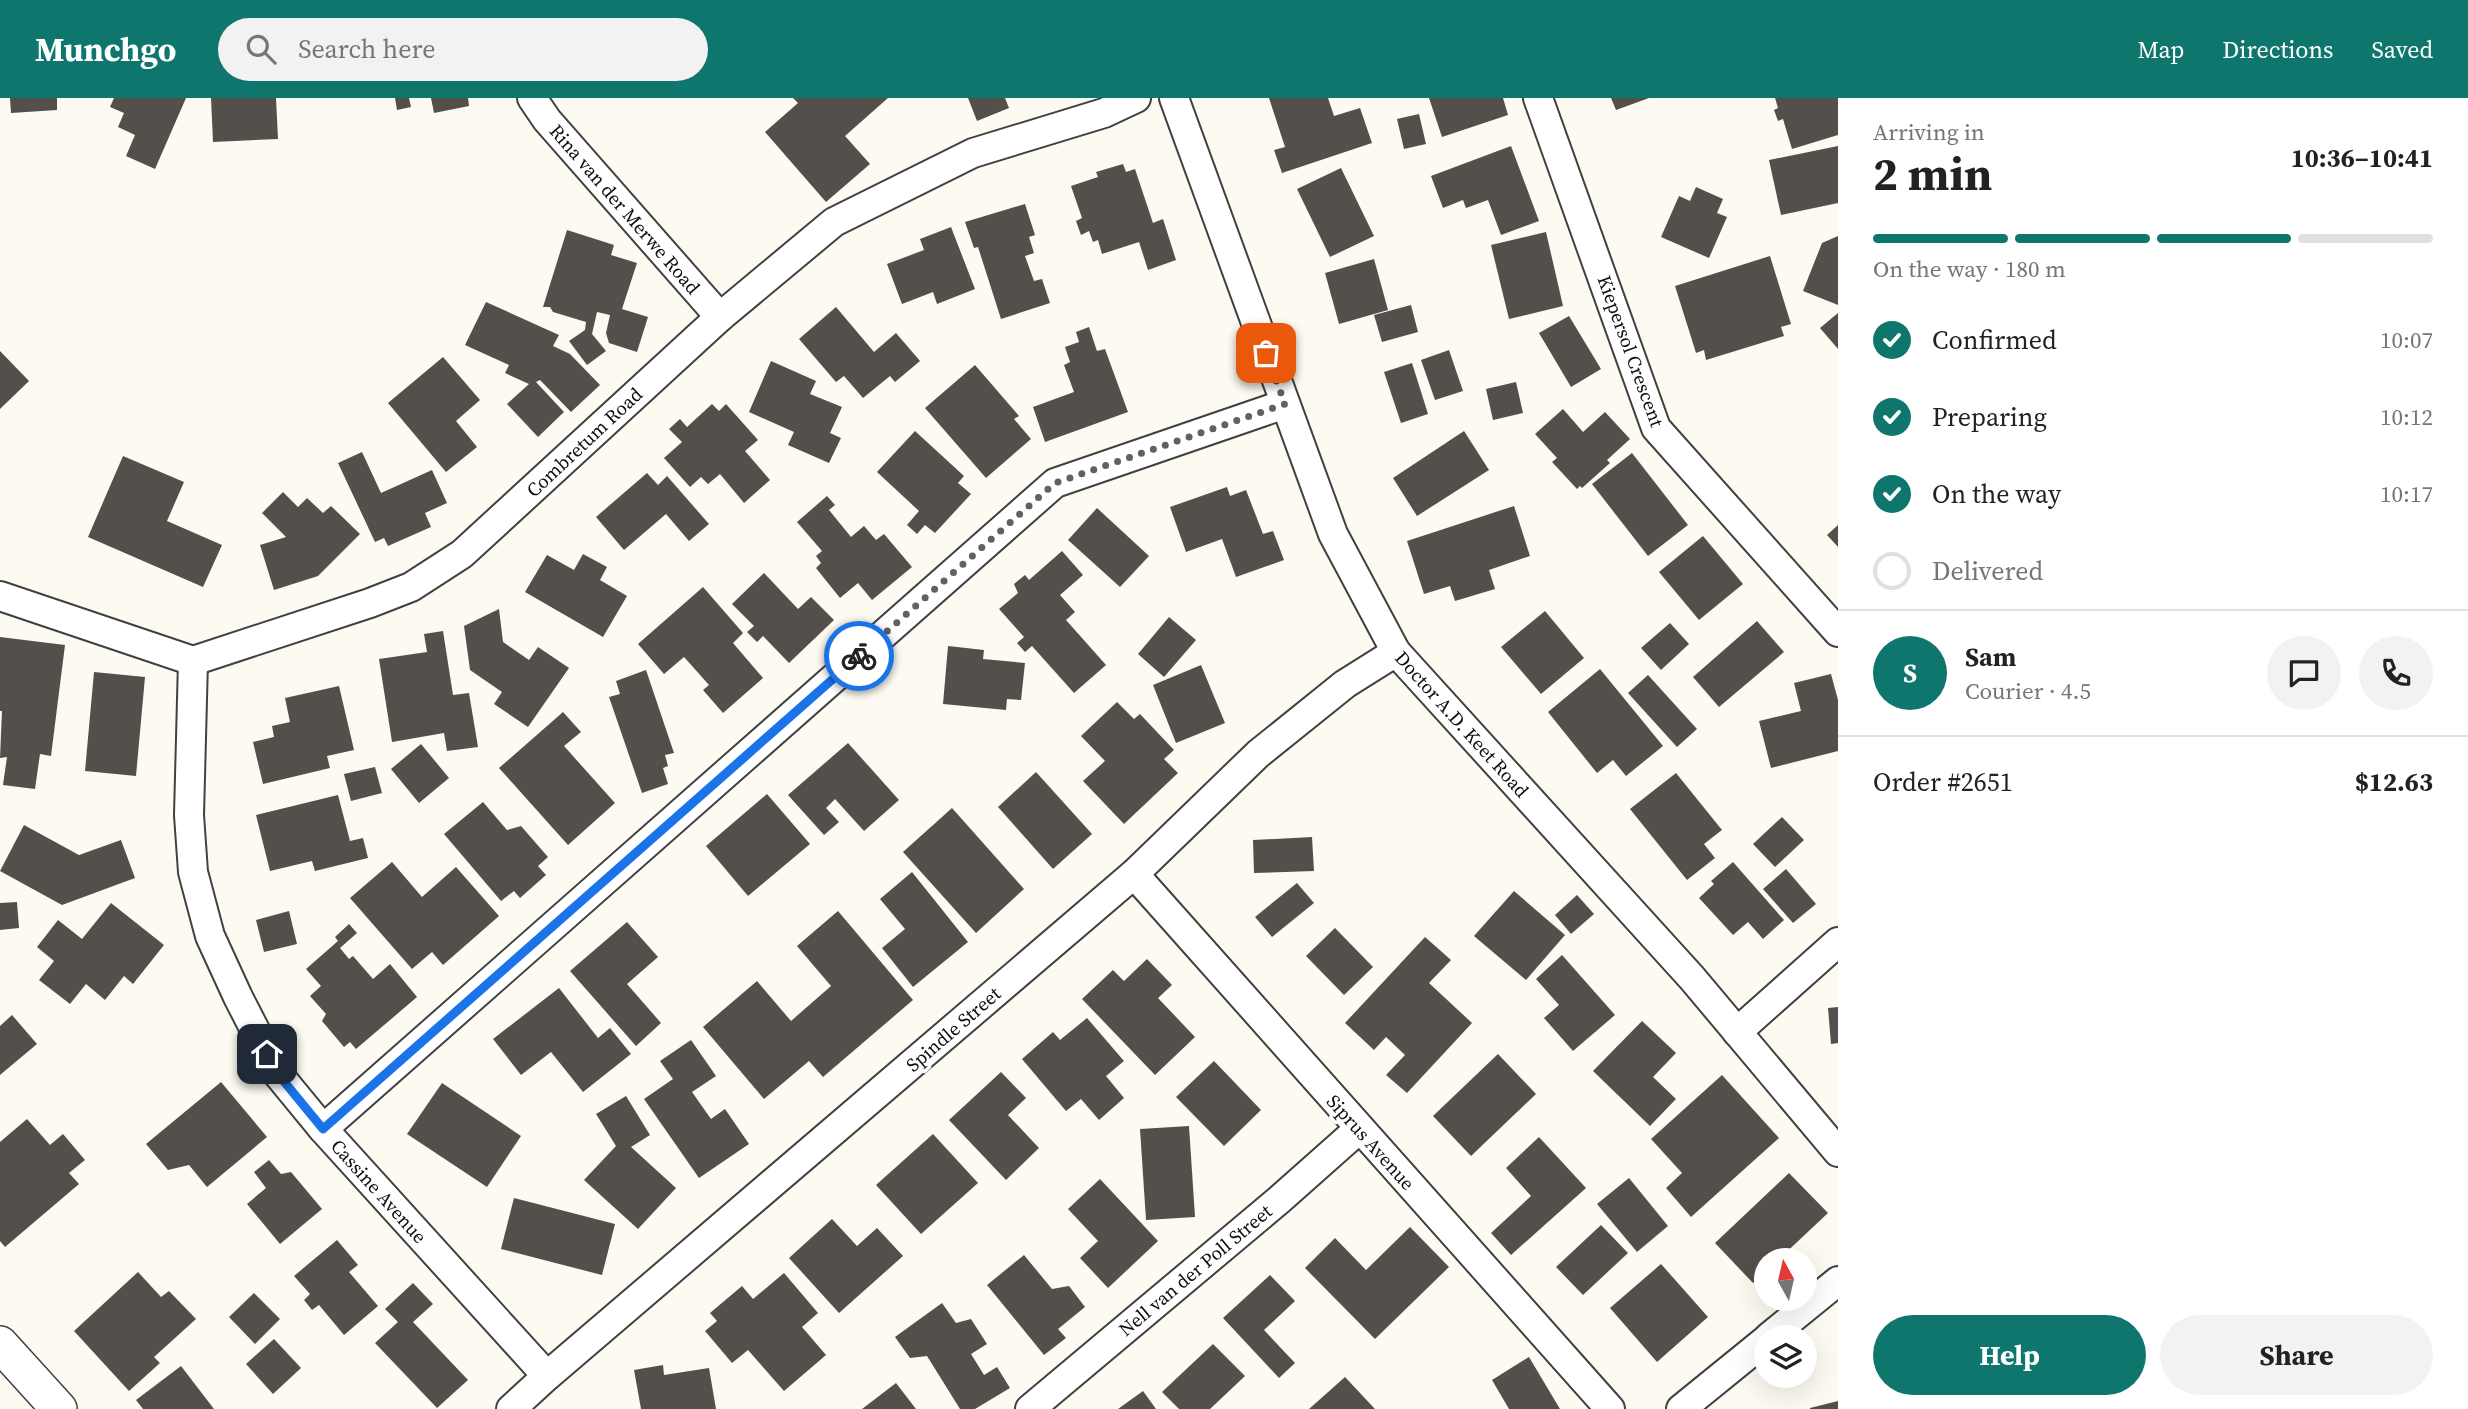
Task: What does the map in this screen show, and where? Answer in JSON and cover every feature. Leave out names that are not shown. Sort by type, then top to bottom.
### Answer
[{"type":"street","name":"Rina van der Merwe Road","points":[[533,98],[547,120],[720,317]]},
{"type":"street","name":"Combretum Road","points":[[193,661],[411,587],[462,554],[720,317],[834,222],[973,153],[1104,113],[1136,98]]},
{"type":"street","name":"Doctor A.D. Keet Road","points":[[1174,98],[1333,534],[1396,652],[1692,978],[1838,1152]]},
{"type":"street","name":"Kiepersol Crescent","points":[[1538,98],[1656,428],[1838,632]]},
{"type":"street","points":[[323,1129],[1055,483],[1285,404]]},
{"type":"street","points":[[0,596],[193,661]]},
{"type":"street","name":"Spindle Street","points":[[511,1409],[1134,874],[1258,754],[1345,684],[1396,652]]},
{"type":"street","name":"Cassine Avenue","points":[[193,661],[189,815],[193,872],[210,936],[238,997],[277,1073],[323,1129],[547,1376]]},
{"type":"street","name":"Siprus Avenue","points":[[1134,874],[1610,1409]]},
{"type":"street","points":[[1737,1032],[1838,942]]},
{"type":"street","name":"Nell van der Poll Street","points":[[1030,1409],[1279,1200],[1359,1129]]},
{"type":"street","points":[[1784,1325],[1838,1281]]},
{"type":"street","points":[[0,1344],[59,1409]]},
{"type":"street","points":[[1681,1409],[1754,1349]]},
{"type":"building","points":[[10,98],[57,98],[57,110],[11,113]]},
{"type":"building","points":[[114,98],[186,98],[155,169],[126,156],[135,135],[118,127],[124,113],[110,107]]},
{"type":"building","points":[[211,98],[276,98],[278,139],[213,142]]},
{"type":"building","points":[[395,98],[409,98],[411,107],[397,110]]},
{"type":"building","points":[[431,98],[468,98],[469,106],[434,113]]},
{"type":"building","points":[[793,98],[888,98],[845,136],[870,164],[826,202],[765,132],[798,103]]},
{"type":"building","points":[[968,98],[1005,98],[1009,108],[977,121]]},
{"type":"building","points":[[1269,98],[1328,98],[1334,116],[1360,108],[1372,143],[1282,173],[1274,150],[1285,147]]},
{"type":"building","points":[[1429,98],[1503,98],[1508,115],[1442,137]]},
{"type":"building","points":[[1611,98],[1649,98],[1616,110]]},
{"type":"building","points":[[1775,98],[1838,98],[1838,135],[1792,149],[1783,119],[1778,121],[1774,110],[1778,108]]},
{"type":"building","points":[[1419,114],[1426,144],[1404,149],[1397,119]]},
{"type":"building","points":[[1511,146],[1539,221],[1501,235],[1488,200],[1466,208],[1463,200],[1443,208],[1431,176]]},
{"type":"building","points":[[1838,146],[1838,203],[1781,215],[1769,160]]},
{"type":"building","points":[[1123,164],[1126,172],[1135,169],[1153,223],[1163,219],[1176,260],[1148,270],[1139,242],[1102,254],[1098,240],[1093,242],[1089,231],[1081,235],[1076,221],[1082,218],[1071,186],[1098,177],[1096,172]]},
{"type":"building","points":[[1341,168],[1374,236],[1330,257],[1297,189]]},
{"type":"building","points":[[1696,187],[1723,199],[1717,213],[1727,217],[1709,258],[1661,237],[1679,196],[1690,201]]},
{"type":"building","points":[[1025,204],[1035,235],[1029,237],[1034,253],[1025,256],[1034,281],[1042,279],[1050,303],[1001,319],[978,247],[974,248],[965,222]]},
{"type":"building","points":[[951,227],[975,289],[937,304],[933,292],[902,304],[887,264],[924,250],[920,239]]},
{"type":"building","points":[[567,230],[614,245],[611,255],[637,263],[622,309],[648,317],[637,352],[609,343],[606,333],[610,315],[597,312],[592,334],[606,351],[587,365],[569,341],[585,330],[586,322],[553,312],[550,307],[543,307]]},
{"type":"building","points":[[1546,232],[1563,306],[1509,319],[1491,245]]},
{"type":"building","points":[[1838,236],[1838,305],[1803,291],[1822,243]]},
{"type":"building","points":[[1770,256],[1791,324],[1781,327],[1784,336],[1706,360],[1704,350],[1696,353],[1675,286]]},
{"type":"building","points":[[1374,259],[1388,310],[1339,324],[1325,273]]},
{"type":"building","points":[[486,302],[559,335],[553,346],[570,354],[600,385],[571,412],[540,380],[536,382],[564,412],[538,437],[507,404],[529,384],[505,373],[509,365],[465,345]]},
{"type":"building","points":[[1411,305],[1418,332],[1382,342],[1374,315]]},
{"type":"building","points":[[836,307],[874,352],[896,333],[920,361],[895,382],[890,376],[863,398],[844,376],[836,382],[799,339]]},
{"type":"building","points":[[1838,313],[1838,349],[1820,328]]},
{"type":"building","points":[[1569,316],[1601,369],[1571,387],[1539,333]]},
{"type":"building","points":[[1089,327],[1097,351],[1105,349],[1128,412],[1045,442],[1033,407],[1074,392],[1064,365],[1070,362],[1065,347],[1079,342],[1076,332]]},
{"type":"building","points":[[1449,350],[1463,391],[1435,400],[1421,360]]},
{"type":"building","points":[[0,351],[29,381],[0,409]]},
{"type":"building","points":[[443,357],[480,400],[456,421],[477,447],[446,472],[388,403]]},
{"type":"building","points":[[771,361],[816,381],[810,394],[842,407],[830,433],[841,438],[829,463],[788,445],[794,432],[749,412]]},
{"type":"building","points":[[1412,363],[1428,414],[1401,423],[1384,372]]},
{"type":"building","points":[[975,365],[1019,416],[1014,419],[1031,439],[986,478],[925,408]]},
{"type":"building","points":[[1516,382],[1523,413],[1493,420],[1486,389]]},
{"type":"building","points":[[712,404],[719,411],[726,404],[758,440],[745,451],[770,480],[744,503],[720,474],[708,484],[701,477],[690,487],[664,458],[682,442],[669,429],[680,419],[687,427]]},
{"type":"building","points":[[1563,409],[1583,432],[1605,412],[1630,439],[1607,460],[1610,463],[1582,488],[1580,486],[1577,489],[1552,462],[1557,458],[1535,434]]},
{"type":"building","points":[[915,431],[964,476],[958,483],[971,494],[935,533],[925,525],[917,534],[907,525],[919,511],[877,472]]},
{"type":"building","points":[[1464,431],[1489,470],[1417,516],[1393,478]]},
{"type":"building","points":[[362,452],[381,493],[432,470],[447,503],[425,513],[431,527],[388,546],[384,538],[375,542],[338,463]]},
{"type":"building","points":[[1632,453],[1688,525],[1648,556],[1592,484]]},
{"type":"building","points":[[123,456],[184,482],[167,521],[222,545],[203,587],[88,537]]},
{"type":"building","points":[[647,473],[658,485],[667,476],[709,524],[689,541],[666,514],[624,550],[596,517]]},
{"type":"building","points":[[1227,487],[1230,496],[1246,490],[1263,534],[1273,531],[1284,560],[1236,577],[1222,539],[1186,552],[1170,507]]},
{"type":"building","points":[[283,492],[298,507],[307,498],[323,513],[331,506],[360,534],[318,576],[274,590],[260,545],[286,537],[262,513]]},
{"type":"building","points":[[827,496],[835,505],[829,510],[851,537],[864,526],[876,540],[884,534],[912,567],[872,600],[858,583],[840,598],[816,568],[821,563],[816,556],[822,551],[797,522]]},
{"type":"building","points":[[1514,506],[1530,556],[1489,570],[1495,589],[1455,601],[1450,586],[1424,594],[1407,541]]},
{"type":"building","points":[[1097,508],[1149,556],[1120,587],[1068,540]]},
{"type":"building","points":[[1838,525],[1838,547],[1827,535]]},
{"type":"building","points":[[1703,536],[1743,584],[1699,620],[1659,572]]},
{"type":"building","points":[[1062,551],[1083,575],[1060,595],[1075,612],[1066,620],[1106,665],[1074,693],[1032,646],[1025,652],[1017,643],[1024,637],[999,609],[1018,593],[1014,584],[1025,575],[1029,580]]},
{"type":"building","points":[[583,554],[607,567],[600,580],[627,596],[603,637],[525,592],[547,555],[574,570]]},
{"type":"building","points":[[764,573],[798,609],[811,597],[834,620],[789,663],[763,636],[757,642],[747,632],[754,626],[732,604]]},
{"type":"building","points":[[703,587],[743,633],[733,643],[763,678],[723,713],[703,690],[709,685],[684,657],[664,674],[638,644]]},
{"type":"building","points":[[499,609],[503,642],[529,660],[538,647],[569,668],[528,727],[494,704],[502,692],[470,670],[464,626]]},
{"type":"building","points":[[1545,611],[1584,658],[1541,694],[1501,647]]},
{"type":"building","points":[[1169,617],[1196,640],[1164,677],[1138,654]]},
{"type":"building","points":[[1757,621],[1784,652],[1719,707],[1693,677]]},
{"type":"building","points":[[1670,623],[1689,644],[1661,670],[1641,648]]},
{"type":"building","points":[[443,631],[453,695],[469,693],[478,747],[447,751],[444,733],[392,742],[379,659],[427,652],[424,634]]},
{"type":"building","points":[[0,637],[65,645],[51,756],[40,754],[35,789],[3,785],[7,757],[0,758]]},
{"type":"building","points":[[948,646],[984,650],[983,659],[1025,663],[1021,700],[1007,699],[1006,710],[943,704]]},
{"type":"building","points":[[1201,665],[1225,723],[1176,743],[1153,685]]},
{"type":"building","points":[[1600,669],[1663,746],[1626,776],[1613,760],[1597,773],[1548,712]]},
{"type":"building","points":[[646,670],[674,753],[665,755],[668,766],[663,768],[668,784],[642,793],[609,697],[620,694],[616,681]]},
{"type":"building","points":[[94,672],[145,677],[136,776],[85,771]]},
{"type":"building","points":[[1831,674],[1838,700],[1838,751],[1771,768],[1759,721],[1801,711],[1794,683]]},
{"type":"building","points":[[1648,675],[1697,729],[1677,747],[1628,693]]},
{"type":"building","points":[[339,686],[354,750],[327,756],[330,768],[263,784],[253,742],[274,737],[272,726],[290,722],[285,698]]},
{"type":"building","points":[[1117,702],[1134,719],[1140,714],[1174,750],[1164,759],[1178,773],[1124,824],[1083,781],[1105,761],[1081,736]]},
{"type":"building","points":[[563,712],[581,732],[564,746],[615,803],[568,845],[499,768]]},
{"type":"building","points":[[848,743],[899,800],[864,831],[835,799],[826,808],[839,822],[824,835],[788,795]]},
{"type":"building","points":[[421,744],[449,778],[419,803],[391,769]]},
{"type":"building","points":[[375,767],[382,793],[351,801],[344,774]]},
{"type":"building","points":[[1036,772],[1092,834],[1053,869],[998,807]]},
{"type":"building","points":[[1676,773],[1722,830],[1704,844],[1715,858],[1687,880],[1630,809]]},
{"type":"building","points":[[767,794],[810,844],[748,896],[706,846]]},
{"type":"building","points":[[338,795],[350,841],[363,838],[368,858],[315,871],[312,861],[270,871],[256,815]]},
{"type":"building","points":[[483,802],[507,830],[521,826],[548,857],[538,866],[546,875],[520,898],[514,891],[501,901],[444,834]]},
{"type":"building","points":[[952,808],[1024,889],[976,933],[903,852]]},
{"type":"building","points":[[1782,817],[1804,840],[1775,867],[1753,844]]},
{"type":"building","points":[[24,825],[79,855],[121,840],[135,878],[62,905],[0,871]]},
{"type":"building","points":[[1312,837],[1314,871],[1254,873],[1253,840]]},
{"type":"building","points":[[392,862],[422,897],[456,867],[499,916],[443,965],[432,952],[412,969],[350,898]]},
{"type":"building","points":[[1733,862],[1784,920],[1763,939],[1748,922],[1733,935],[1699,898],[1714,884],[1711,881]]},
{"type":"building","points":[[1786,869],[1816,904],[1793,923],[1763,889]]},
{"type":"building","points":[[912,872],[968,942],[913,987],[882,948],[905,929],[880,899]]},
{"type":"building","points":[[1297,883],[1314,903],[1272,937],[1255,917]]},
{"type":"building","points":[[1514,891],[1565,935],[1526,980],[1474,936]]},
{"type":"building","points":[[1577,895],[1594,914],[1571,934],[1555,915]]},
{"type":"building","points":[[17,902],[19,928],[0,930],[0,903]]},
{"type":"building","points":[[111,903],[164,945],[133,984],[124,976],[105,1000],[86,984],[70,1004],[39,980],[54,961],[37,947],[58,920],[82,939]]},
{"type":"building","points":[[289,911],[297,944],[264,952],[256,920]]},
{"type":"building","points":[[838,911],[913,1000],[823,1077],[809,1061],[764,1099],[703,1027],[757,981],[791,1021],[831,986],[797,946]]},
{"type":"building","points":[[627,922],[658,957],[627,984],[661,1023],[636,1046],[570,971]]},
{"type":"building","points":[[349,924],[357,933],[340,948],[349,959],[353,956],[373,979],[390,964],[417,997],[356,1049],[350,1042],[344,1047],[322,1021],[326,1014],[310,996],[321,986],[306,969],[338,941],[335,937]]},
{"type":"building","points":[[1335,928],[1373,967],[1344,995],[1306,956]]},
{"type":"building","points":[[1425,937],[1451,960],[1429,983],[1472,1023],[1407,1093],[1386,1075],[1405,1055],[1386,1037],[1374,1050],[1345,1023]]},
{"type":"building","points":[[1562,955],[1615,1015],[1573,1051],[1544,1018],[1559,1005],[1536,979]]},
{"type":"building","points":[[1147,959],[1172,985],[1158,998],[1195,1037],[1155,1075],[1082,999],[1113,970],[1124,981]]},
{"type":"building","points":[[559,988],[598,1038],[610,1028],[631,1054],[583,1092],[551,1052],[521,1075],[493,1039]]},
{"type":"building","points":[[1838,1007],[1838,1043],[1831,1044],[1828,1008]]},
{"type":"building","points":[[12,1015],[37,1044],[0,1075],[0,1026]]},
{"type":"building","points":[[1087,1018],[1124,1061],[1106,1076],[1124,1098],[1099,1120],[1081,1099],[1066,1111],[1022,1059],[1053,1032],[1060,1040]]},
{"type":"building","points":[[1642,1021],[1676,1053],[1653,1077],[1676,1099],[1650,1126],[1593,1071]]},
{"type":"building","points":[[691,1040],[716,1076],[692,1092],[711,1119],[725,1109],[749,1144],[699,1178],[644,1099],[673,1079],[660,1061]]},
{"type":"building","points":[[1498,1054],[1536,1094],[1471,1156],[1433,1116]]},
{"type":"building","points":[[1214,1061],[1261,1110],[1224,1146],[1176,1097]]},
{"type":"building","points":[[1001,1072],[1026,1098],[1008,1115],[1039,1148],[1006,1180],[949,1120]]},
{"type":"building","points":[[1722,1075],[1779,1138],[1691,1217],[1666,1188],[1682,1173],[1651,1139]]},
{"type":"building","points":[[221,1082],[267,1137],[207,1187],[189,1165],[168,1170],[146,1144]]},
{"type":"building","points":[[442,1083],[521,1136],[487,1187],[407,1134]]},
{"type":"building","points":[[626,1096],[650,1135],[631,1147],[676,1188],[638,1229],[584,1180],[616,1146],[596,1114]]},
{"type":"building","points":[[27,1119],[50,1145],[63,1134],[85,1160],[69,1173],[79,1184],[5,1247],[0,1241],[0,1142]]},
{"type":"building","points":[[1189,1126],[1195,1217],[1146,1220],[1140,1129]]},
{"type":"building","points":[[933,1134],[978,1183],[921,1234],[876,1185]]},
{"type":"building","points":[[1539,1137],[1586,1188],[1511,1255],[1491,1233],[1531,1196],[1506,1168]]},
{"type":"building","points":[[269,1160],[281,1174],[291,1172],[322,1209],[280,1244],[247,1204],[266,1188],[254,1172]]},
{"type":"building","points":[[1789,1173],[1828,1213],[1791,1248],[1754,1248],[1753,1283],[1715,1243]]},
{"type":"building","points":[[1629,1178],[1668,1226],[1637,1252],[1597,1204]]},
{"type":"building","points":[[1100,1179],[1158,1241],[1108,1288],[1080,1258],[1098,1241],[1068,1209]]},
{"type":"building","points":[[514,1198],[615,1224],[602,1275],[501,1249]]},
{"type":"building","points":[[832,1219],[857,1246],[877,1228],[903,1256],[839,1313],[789,1258]]},
{"type":"building","points":[[1601,1225],[1628,1253],[1583,1295],[1556,1267]]},
{"type":"building","points":[[1410,1227],[1449,1267],[1375,1339],[1305,1268],[1335,1238],[1366,1270]]},
{"type":"building","points":[[337,1240],[358,1265],[349,1272],[378,1306],[344,1335],[319,1305],[312,1310],[304,1300],[310,1294],[294,1276]]},
{"type":"building","points":[[1024,1255],[1052,1289],[1069,1286],[1085,1307],[1058,1329],[1066,1338],[1044,1355],[987,1285]]},
{"type":"building","points":[[1661,1264],[1708,1317],[1657,1362],[1610,1308]]},
{"type":"building","points":[[138,1272],[161,1297],[169,1291],[196,1319],[154,1357],[160,1363],[129,1391],[74,1331]]},
{"type":"building","points":[[784,1273],[818,1313],[802,1327],[826,1355],[784,1391],[748,1350],[732,1363],[705,1331],[717,1321],[710,1313],[742,1286],[753,1299]]},
{"type":"building","points":[[1270,1275],[1295,1301],[1264,1330],[1295,1363],[1279,1378],[1223,1318]]},
{"type":"building","points":[[413,1283],[433,1304],[413,1322],[468,1380],[437,1408],[375,1343],[398,1322],[385,1309]]},
{"type":"building","points":[[254,1293],[280,1319],[255,1344],[229,1317]]},
{"type":"building","points":[[942,1303],[956,1323],[971,1319],[987,1344],[971,1354],[984,1375],[997,1367],[1010,1388],[975,1409],[960,1409],[927,1356],[910,1358],[895,1337]]},
{"type":"building","points":[[274,1339],[301,1368],[273,1394],[246,1364]]},
{"type":"building","points":[[1213,1344],[1245,1376],[1210,1409],[1179,1409],[1162,1392]]},
{"type":"building","points":[[1529,1357],[1560,1409],[1509,1409],[1492,1380]]},
{"type":"building","points":[[663,1365],[664,1375],[709,1368],[716,1409],[641,1409],[634,1370]]},
{"type":"building","points":[[181,1366],[214,1409],[143,1409],[136,1400]]},
{"type":"building","points":[[1345,1377],[1375,1409],[1309,1409]]},
{"type":"building","points":[[896,1383],[916,1409],[862,1409]]},
{"type":"building","points":[[1143,1391],[1156,1409],[1118,1409]]},
{"type":"building","points":[[1838,1401],[1838,1409],[1810,1409],[1810,1408]]},
{"type":"way so far","points":[[859,656],[1055,483],[1285,404],[1266,353]]},
{"type":"route","points":[[267,1054],[277,1073],[323,1129],[859,656]]}]
